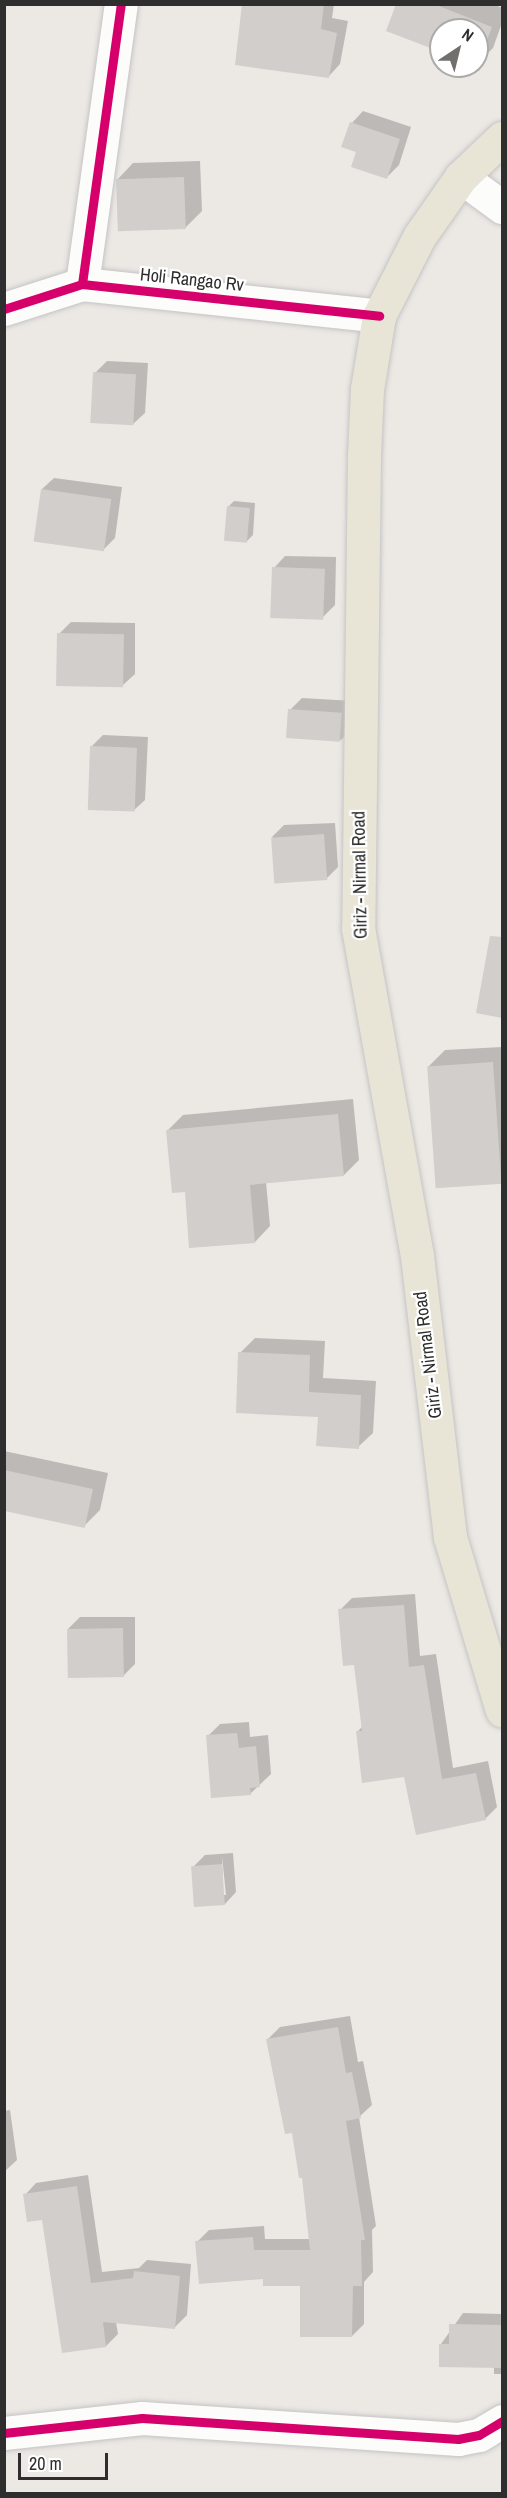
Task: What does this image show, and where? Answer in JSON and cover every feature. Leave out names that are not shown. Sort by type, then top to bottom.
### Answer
[{"type":"main road","name":"Giriz - Nirmal Road","points":[[502,138],[461,177],[419,237],[379,316],[367,389],[364,456],[358,928],[417,1256],[450,1537],[502,1710]]},
{"type":"street","points":[[82,284],[121,4]]},
{"type":"street","points":[[461,177],[502,207]]},
{"type":"street","name":"Holi Rangao Rv","points":[[4,309],[82,284],[379,316]]},
{"type":"street","points":[[4,2433],[142,2418],[458,2439],[479,2435],[502,2421]]},
{"type":"building","points":[[242,4],[324,4],[321,29],[337,33],[329,78],[235,65]]},
{"type":"building","points":[[396,4],[434,4],[469,18],[429,18],[429,47],[386,31]]},
{"type":"building","points":[[350,122],[400,139],[387,179],[351,167],[356,152],[341,147]]},
{"type":"building","points":[[184,177],[186,229],[118,231],[116,179]]},
{"type":"building","points":[[93,372],[136,374],[133,425],[90,423]]},
{"type":"building","points":[[41,489],[111,499],[104,551],[34,541]]},
{"type":"building","points":[[227,506],[250,508],[247,543],[224,541]]},
{"type":"building","points":[[272,567],[325,569],[323,620],[270,618]]},
{"type":"building","points":[[57,633],[124,634],[123,687],[56,686]]},
{"type":"building","points":[[288,709],[342,713],[340,742],[286,738]]},
{"type":"building","points":[[90,746],[137,748],[135,812],[88,810]]},
{"type":"building","points":[[324,834],[327,880],[274,884],[271,838]]},
{"type":"building","points":[[490,936],[502,937],[502,1018],[476,1013]]},
{"type":"building","points":[[493,1062],[502,1184],[436,1188],[427,1067]]},
{"type":"building","points":[[338,1114],[344,1176],[250,1185],[255,1243],[189,1248],[185,1192],[172,1193],[166,1130]]},
{"type":"building","points":[[238,1352],[310,1355],[309,1392],[361,1395],[359,1449],[316,1446],[318,1417],[236,1413]]},
{"type":"building","points":[[4,1470],[93,1489],[85,1528],[4,1511]]},
{"type":"building","points":[[404,1605],[409,1667],[424,1665],[442,1779],[476,1773],[486,1820],[416,1835],[404,1777],[362,1783],[356,1731],[362,1731],[354,1665],[343,1666],[338,1609]]},
{"type":"building","points":[[123,1628],[124,1677],[68,1678],[67,1629]]},
{"type":"building","points":[[237,1733],[239,1748],[256,1746],[260,1787],[250,1788],[251,1795],[211,1798],[206,1735]]},
{"type":"building","points":[[222,1864],[225,1905],[194,1907],[191,1866]]},
{"type":"building","points":[[338,2027],[346,2073],[352,2072],[361,2118],[346,2121],[365,2240],[361,2240],[362,2286],[353,2286],[352,2337],[300,2337],[300,2286],[263,2286],[263,2279],[199,2284],[195,2241],[253,2237],[254,2250],[310,2250],[302,2178],[299,2178],[292,2133],[285,2134],[266,2039]]},
{"type":"building","points":[[77,2186],[91,2283],[133,2278],[134,2271],[180,2276],[175,2329],[103,2322],[106,2347],[62,2353],[42,2220],[27,2222],[23,2194]]},
{"type":"building","points":[[449,2324],[502,2325],[502,2368],[439,2367],[439,2344],[449,2344]]},
{"type":"cycle path","points":[[82,284],[121,4]]},
{"type":"cycle path","points":[[4,309],[82,284],[379,316]]},
{"type":"cycle path","points":[[4,2433],[142,2418],[458,2439],[479,2435],[502,2421]]}]
